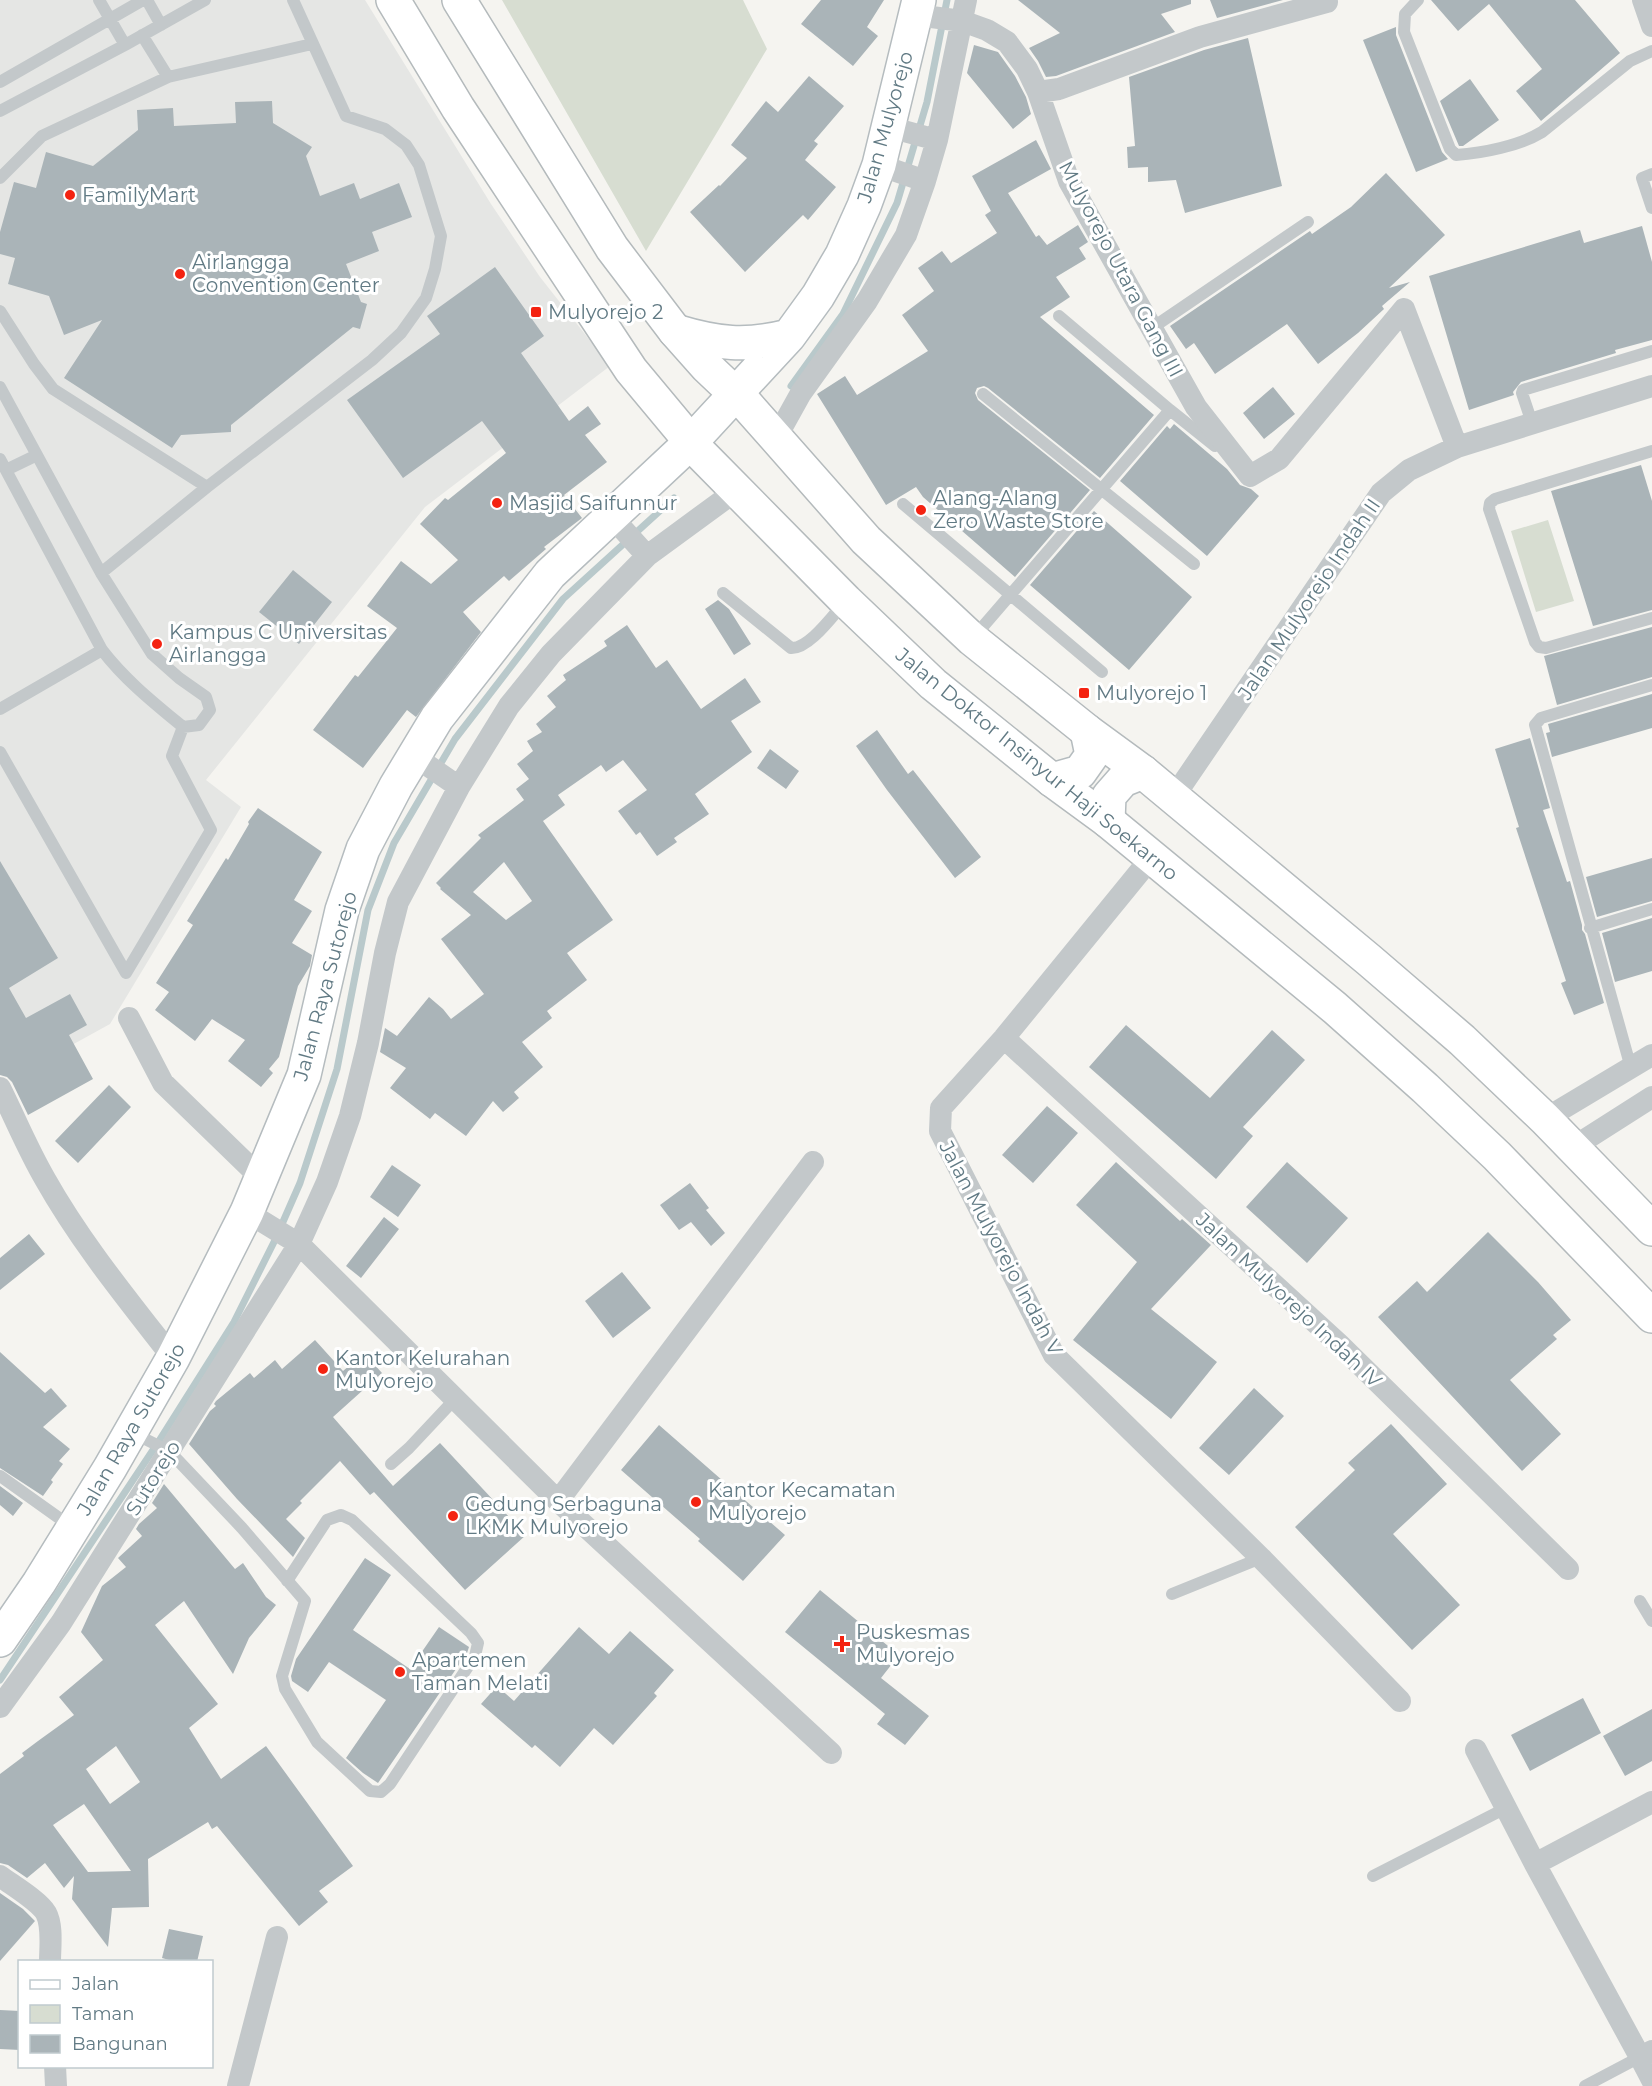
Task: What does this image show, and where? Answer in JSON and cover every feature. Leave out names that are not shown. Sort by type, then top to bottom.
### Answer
[{"type":"main road","name":"Jalan Doktor Insinyur Haji Soekarno","points":[[393,0],[458,108],[631,370],[696,448],[731,485],[846,601],[933,684],[1052,780],[1108,821],[1335,1008],[1425,1088],[1497,1156],[1652,1317]]},
{"type":"main road","points":[[459,0],[612,248],[675,331],[707,367],[756,415],[866,540],[972,639],[1087,731],[1143,772],[1462,1040],[1565,1108],[1593,1134],[1652,1229]]},
{"type":"main road","name":"Jalan Mulyorejo","points":[[756,415],[789,336],[818,296],[842,255],[884,166],[895,129],[920,11]]},
{"type":"main road","points":[[675,331],[706,341],[729,344],[766,341],[789,336]]},
{"type":"main road","name":"Jalan Raya Sutorejo","points":[[0,1640],[134,1434],[173,1358],[254,1216],[261,1178],[304,1075],[342,910],[363,849],[396,786],[419,760],[437,718],[550,574],[616,521],[696,448],[756,415]]},
{"type":"main road","points":[[1052,780],[1080,772],[1092,755],[1087,731]]},
{"type":"main road","points":[[1108,821],[1109,796],[1123,780],[1143,772]]},
{"type":"street","points":[[1643,0],[1652,26]]},
{"type":"street","points":[[1038,92],[1059,89],[1200,37],[1327,2]]},
{"type":"street","name":"Mulyorejo Utara Gang III","points":[[920,11],[959,14],[1007,42],[1027,69],[1038,92],[1069,181],[1196,407],[1250,476],[1279,459],[1404,309],[1457,447]]},
{"type":"street","points":[[756,415],[801,393],[867,301],[906,235],[918,179],[931,139],[959,14]]},
{"type":"street","points":[[895,129],[931,139]]},
{"type":"street","points":[[884,166],[918,179]]},
{"type":"street","name":"Jalan Mulyorejo Indah II","points":[[1173,798],[1382,493],[1409,470],[1457,447],[1652,386]]},
{"type":"street","name":"Sutorejo","points":[[0,1707],[62,1623],[165,1450],[295,1241],[327,1182],[350,1116],[369,1043],[385,953],[398,902],[453,783],[509,706],[551,654],[645,553],[731,485]]},
{"type":"street","points":[[616,521],[645,553]]},
{"type":"street","points":[[419,760],[453,783]]},
{"type":"street","name":"Jalan Mulyorejo Indah V","points":[[1151,858],[1004,1038],[941,1108],[939,1131],[1054,1355],[1261,1557],[1400,1701]]},
{"type":"street","points":[[129,1017],[163,1083],[261,1178]]},
{"type":"street","name":"Jalan Mulyorejo Indah IV","points":[[1004,1038],[1339,1344],[1568,1569]]},
{"type":"street","points":[[1565,1108],[1652,1055]]},
{"type":"street","points":[[0,1088],[44,1178],[71,1221],[173,1358]]},
{"type":"street","points":[[1593,1134],[1652,1097]]},
{"type":"street","points":[[558,1502],[813,1162]]},
{"type":"street","points":[[254,1216],[295,1241],[558,1502],[831,1753]]},
{"type":"street","points":[[1476,1750],[1535,1864],[1646,2054],[1652,2080]]},
{"type":"street","points":[[1535,1864],[1652,1802]]},
{"type":"street","points":[[0,1876],[46,1914],[49,1927],[50,1960]]},
{"type":"street","points":[[237,2086],[278,1937]]},
{"type":"street","points":[[55,2068],[56,2086]]},
{"type":"lane","points":[[99,0],[125,45]]},
{"type":"lane","points":[[0,82],[145,0],[161,25]]},
{"type":"lane","points":[[0,111],[205,0]]},
{"type":"lane","points":[[101,573],[207,487],[372,360],[401,333],[426,298],[435,269],[441,236],[419,165],[406,145],[385,129],[346,116],[293,0]]},
{"type":"lane","points":[[1418,0],[1405,14],[1404,32],[1450,149],[1456,155],[1530,140],[1630,61],[1652,51]]},
{"type":"lane","points":[[142,35],[168,77]]},
{"type":"lane","points":[[0,178],[42,136],[168,77],[312,44]]},
{"type":"lane","points":[[1652,174],[1642,178],[1652,208]]},
{"type":"lane","points":[[1152,328],[1308,222]]},
{"type":"lane","points":[[0,311],[34,364],[54,389],[207,487]]},
{"type":"lane","points":[[1059,316],[1215,446]]},
{"type":"lane","points":[[1532,423],[1523,390],[1652,351]]},
{"type":"lane","points":[[0,387],[101,573],[152,654],[179,678],[207,696],[210,710],[199,725],[183,727],[139,690],[102,650],[0,459]]},
{"type":"lane","points":[[983,394],[1194,564]]},
{"type":"lane","points":[[972,639],[1170,410]]},
{"type":"lane","points":[[1652,451],[1495,499],[1490,503],[1489,508],[1535,642],[1539,647],[1546,648],[1652,618]]},
{"type":"lane","points":[[6,470],[37,455]]},
{"type":"lane","points":[[903,504],[1102,672]]},
{"type":"lane","points":[[723,593],[791,648],[798,648],[808,642],[846,601]]},
{"type":"lane","points":[[0,709],[102,650]]},
{"type":"lane","points":[[1631,1068],[1535,725],[1541,718],[1652,685]]},
{"type":"lane","points":[[0,752],[126,973],[211,830],[172,756],[183,727]]},
{"type":"lane","points":[[1590,928],[1652,909]]},
{"type":"lane","points":[[391,1464],[455,1399]]},
{"type":"lane","points":[[134,1434],[165,1450],[243,1528],[287,1581],[305,1601],[282,1676],[285,1689],[317,1742],[370,1791],[381,1792],[390,1784],[475,1656],[478,1643],[471,1633],[352,1520],[341,1515],[327,1520],[287,1581]]},
{"type":"lane","points":[[0,1476],[74,1529]]},
{"type":"lane","points":[[1172,1594],[1261,1557]]},
{"type":"lane","points":[[1640,1601],[1652,1621]]},
{"type":"lane","points":[[1373,1876],[1506,1808]]},
{"type":"lane","points":[[1585,2086],[1646,2054]]},
{"type":"shaded area","name":"Kampus C Universitas Airlangga","points":[[0,0],[365,0],[491,204],[540,277],[610,366],[425,507],[206,780],[241,807],[110,1024],[12,1078],[0,1058]]},
{"type":"green space","points":[[502,0],[743,0],[767,49],[646,251]]},
{"type":"green space","points":[[1548,520],[1574,601],[1536,612],[1511,531]]},
{"type":"building","points":[[821,0],[884,0],[867,27],[878,36],[853,66],[801,24]]},
{"type":"building","points":[[1018,0],[1191,0],[1191,4],[1161,14],[1175,32],[1056,76],[1046,77],[1029,48],[1060,33]]},
{"type":"building","points":[[1210,0],[1283,0],[1217,18]]},
{"type":"building","points":[[1431,0],[1575,0],[1620,53],[1541,121],[1516,91],[1542,69],[1489,4],[1458,31]]},
{"type":"building","points":[[1396,27],[1396,35],[1442,152],[1448,159],[1416,172],[1363,40]]},
{"type":"building","points":[[1248,38],[1282,186],[1185,213],[1176,180],[1148,182],[1148,167],[1128,168],[1127,147],[1135,146],[1129,77],[1204,50]]},
{"type":"building","points":[[974,45],[998,52],[1026,97],[1031,114],[1013,129],[967,73]]},
{"type":"building","points":[[809,76],[844,106],[814,141],[818,144],[805,160],[836,187],[808,220],[803,215],[745,272],[690,212],[747,158],[731,145],[766,101],[778,112]]},
{"type":"building","points":[[1470,79],[1499,120],[1463,146],[1459,146],[1440,101]]},
{"type":"building","name":"Airlangga Convention Center","points":[[272,101],[273,123],[312,147],[306,156],[320,196],[354,183],[360,199],[399,183],[412,217],[372,232],[379,251],[346,264],[361,302],[367,304],[360,329],[353,327],[231,425],[231,432],[181,435],[172,448],[64,378],[102,320],[64,335],[49,296],[8,284],[15,258],[0,254],[0,232],[14,182],[36,188],[46,152],[93,166],[138,130],[137,110],[173,108],[174,126],[236,123],[235,102]]},
{"type":"building","points":[[1036,140],[1051,169],[1008,193],[1036,237],[1039,235],[1047,245],[1078,225],[1088,242],[1079,248],[1086,259],[1056,277],[1070,297],[1040,317],[1154,415],[1100,478],[988,388],[984,386],[977,388],[975,393],[978,400],[1090,490],[1015,577],[923,497],[916,487],[886,505],[817,394],[845,376],[857,395],[928,351],[902,315],[934,291],[918,268],[942,251],[951,263],[997,233],[985,215],[991,211],[972,176]]},
{"type":"building","points":[[1386,173],[1445,235],[1389,288],[1410,282],[1382,306],[1384,309],[1358,333],[1318,364],[1287,324],[1215,374],[1194,343],[1186,349],[1170,326],[1310,231],[1312,234],[1351,207]]},
{"type":"building","points":[[1642,226],[1652,262],[1652,340],[1521,382],[1513,392],[1514,395],[1469,410],[1429,276],[1580,230],[1584,243]]},
{"type":"building","points":[[495,267],[544,336],[521,353],[569,421],[588,406],[601,424],[585,435],[607,462],[564,495],[582,518],[544,547],[546,549],[509,581],[504,576],[463,612],[481,632],[416,717],[407,710],[363,768],[313,730],[355,675],[358,677],[397,628],[367,606],[401,561],[431,584],[458,560],[420,524],[445,498],[448,500],[506,453],[482,421],[403,478],[347,400],[440,334],[427,316]]},
{"type":"building","points":[[1273,387],[1295,414],[1264,439],[1243,413]]},
{"type":"building","points":[[1174,424],[1227,469],[1240,485],[1251,489],[1259,496],[1207,556],[1120,481],[1167,426],[1170,429]]},
{"type":"building","points":[[1641,465],[1652,501],[1652,610],[1593,626],[1551,491]]},
{"type":"building","points":[[1094,511],[1192,597],[1129,670],[1030,585]]},
{"type":"building","points":[[293,570],[332,602],[299,644],[259,612]]},
{"type":"building","points":[[718,600],[729,609],[751,644],[734,655],[705,609]]},
{"type":"building","points":[[627,625],[656,668],[667,660],[701,709],[745,678],[761,702],[731,721],[752,752],[695,794],[709,814],[674,838],[677,842],[657,856],[640,832],[636,835],[618,811],[647,790],[623,760],[606,772],[601,765],[558,795],[565,805],[543,821],[613,920],[567,953],[587,980],[547,1011],[552,1018],[522,1042],[543,1067],[514,1092],[519,1098],[503,1112],[493,1101],[466,1136],[435,1113],[430,1119],[390,1088],[406,1068],[380,1052],[385,1028],[397,1036],[429,997],[451,1019],[484,994],[441,939],[471,915],[436,883],[481,838],[478,835],[524,800],[516,789],[529,779],[517,764],[533,751],[527,741],[542,732],[536,724],[556,707],[547,696],[566,680],[563,675],[607,646],[604,641]],"holes":[[[504,862],[532,901],[506,920],[473,892]]]},
{"type":"building","points":[[1652,627],[1652,677],[1557,705],[1544,656]]},
{"type":"building","points":[[1652,694],[1652,728],[1552,757],[1546,733],[1550,732],[1548,724]]},
{"type":"building","points":[[877,730],[908,774],[913,770],[981,857],[955,878],[856,746]]},
{"type":"building","points":[[1530,738],[1550,808],[1543,810],[1567,882],[1570,881],[1604,1003],[1574,1015],[1561,983],[1566,981],[1516,828],[1519,827],[1495,749]]},
{"type":"building","points":[[770,749],[799,771],[786,789],[757,768]]},
{"type":"building","points":[[258,808],[322,852],[294,900],[312,911],[292,943],[312,955],[310,966],[298,986],[279,1057],[269,1069],[273,1073],[261,1087],[228,1061],[245,1040],[212,1019],[195,1041],[155,1010],[169,992],[156,983],[193,925],[187,921],[226,858],[228,860]]},
{"type":"building","points":[[1652,858],[1652,901],[1597,917],[1586,877]]},
{"type":"building","points":[[0,861],[58,958],[9,988],[26,1018],[70,994],[87,1025],[69,1035],[93,1079],[28,1115],[12,1082],[0,1075]]},
{"type":"building","points":[[1652,918],[1652,971],[1615,982],[1602,933]]},
{"type":"building","points":[[1126,1025],[1210,1098],[1272,1030],[1305,1060],[1243,1127],[1253,1136],[1216,1179],[1089,1067]]},
{"type":"building","points":[[109,1085],[131,1107],[78,1163],[55,1141]]},
{"type":"building","points":[[1047,1106],[1078,1133],[1033,1183],[1002,1155]]},
{"type":"building","points":[[1116,1162],[1180,1221],[1182,1219],[1211,1245],[1151,1309],[1217,1362],[1171,1419],[1073,1340],[1137,1262],[1076,1205]]},
{"type":"building","points":[[1287,1162],[1348,1218],[1307,1263],[1246,1207]]},
{"type":"building","points":[[392,1165],[421,1185],[398,1217],[370,1197]]},
{"type":"building","points":[[690,1183],[709,1208],[706,1210],[725,1233],[711,1246],[691,1222],[679,1230],[660,1205]]},
{"type":"building","points":[[384,1217],[399,1229],[361,1278],[346,1266]]},
{"type":"building","points":[[1488,1232],[1538,1282],[1571,1320],[1553,1335],[1557,1339],[1510,1380],[1561,1434],[1522,1471],[1378,1317],[1417,1281],[1427,1292]]},
{"type":"building","points":[[29,1234],[45,1254],[0,1290],[0,1258]]},
{"type":"building","points":[[622,1272],[651,1308],[613,1338],[585,1301]]},
{"type":"building","points":[[315,1340],[343,1371],[364,1353],[382,1373],[333,1417],[393,1486],[440,1443],[526,1535],[465,1590],[374,1492],[370,1495],[340,1461],[300,1501],[302,1503],[286,1519],[305,1538],[293,1557],[237,1499],[189,1444],[210,1411],[216,1406],[214,1404],[216,1401],[250,1373],[254,1378],[275,1360],[282,1369]]},
{"type":"building","points":[[0,1352],[45,1393],[51,1388],[67,1406],[43,1427],[70,1449],[59,1461],[63,1464],[43,1496],[0,1468]]},
{"type":"building","points":[[1254,1388],[1284,1416],[1229,1475],[1199,1448]]},
{"type":"building","points":[[1391,1424],[1447,1484],[1393,1534],[1460,1605],[1412,1650],[1295,1527],[1355,1470],[1348,1463]]},
{"type":"building","points":[[659,1425],[785,1535],[743,1581],[698,1541],[700,1539],[621,1470]]},
{"type":"building","points":[[164,1484],[235,1569],[243,1563],[266,1597],[276,1605],[249,1638],[233,1674],[184,1601],[155,1625],[218,1704],[189,1728],[221,1779],[266,1746],[353,1866],[319,1891],[328,1902],[299,1926],[217,1826],[212,1829],[208,1822],[148,1859],[149,1907],[112,1908],[108,1947],[72,1899],[74,1876],[64,1888],[45,1863],[27,1878],[8,1865],[0,1863],[0,1774],[24,1756],[22,1753],[74,1715],[59,1697],[103,1660],[81,1632],[102,1586],[126,1567],[118,1558],[142,1536],[136,1529],[157,1508],[152,1503]],"holes":[[[116,1746],[140,1782],[110,1804],[86,1769]],[[84,1804],[131,1871],[88,1872],[53,1825]]]},
{"type":"building","points":[[0,1486],[23,1503],[13,1516],[0,1505]]},
{"type":"building","name":"Apartemen Taman Melati","points":[[365,1558],[391,1575],[353,1630],[410,1669],[439,1627],[469,1647],[378,1783],[346,1758],[386,1700],[329,1662],[308,1692],[292,1681],[291,1676],[296,1659]]},
{"type":"building","name":"Puskesmas Mulyorejo","points":[[820,1590],[899,1655],[881,1678],[929,1716],[905,1745],[877,1724],[885,1714],[785,1632]]},
{"type":"building","points":[[579,1627],[609,1654],[630,1631],[674,1670],[654,1693],[657,1696],[613,1745],[594,1728],[560,1767],[535,1745],[532,1748],[481,1704],[497,1686],[514,1701]]},
{"type":"building","points":[[1583,1698],[1601,1733],[1530,1771],[1511,1735]]},
{"type":"building","points":[[1652,1709],[1652,1761],[1625,1776],[1603,1736]]},
{"type":"building","points":[[0,1893],[23,1909],[35,1921],[0,1961]]},
{"type":"building","points":[[169,1929],[203,1936],[197,1960],[162,1958]]},
{"type":"building","points":[[0,2010],[18,2011],[18,2050],[0,2049]]},
{"type":"waterway","points":[[791,386],[843,314],[897,203],[927,102],[947,0]]},
{"type":"waterway","points":[[0,1680],[157,1444],[234,1322],[275,1240],[300,1183],[337,1069],[368,910],[394,843],[455,739],[563,599],[674,498]]},
{"type":"place","name":"FamilyMart","points":[[70,195]]},
{"type":"place","name":"Airlangga Convention Center","points":[[180,274]]},
{"type":"place","name":"Mulyorejo 2","points":[[536,312]]},
{"type":"place","name":"Masjid Saifunnur","points":[[497,503]]},
{"type":"place","name":"Alang-Alang Zero Waste Store","points":[[921,510]]},
{"type":"place","name":"Kampus C Universitas Airlangga","points":[[157,644]]},
{"type":"place","name":"Mulyorejo 1","points":[[1084,693]]},
{"type":"place","name":"Kantor Kelurahan Mulyorejo","points":[[323,1369]]},
{"type":"place","name":"Kantor Kecamatan Mulyorejo","points":[[696,1502]]},
{"type":"place","name":"Gedung Serbaguna LKMK Mulyorejo","points":[[453,1516]]},
{"type":"place","name":"Puskesmas Mulyorejo","points":[[842,1644]]},
{"type":"place","name":"Apartemen Taman Melati","points":[[400,1672]]}]
